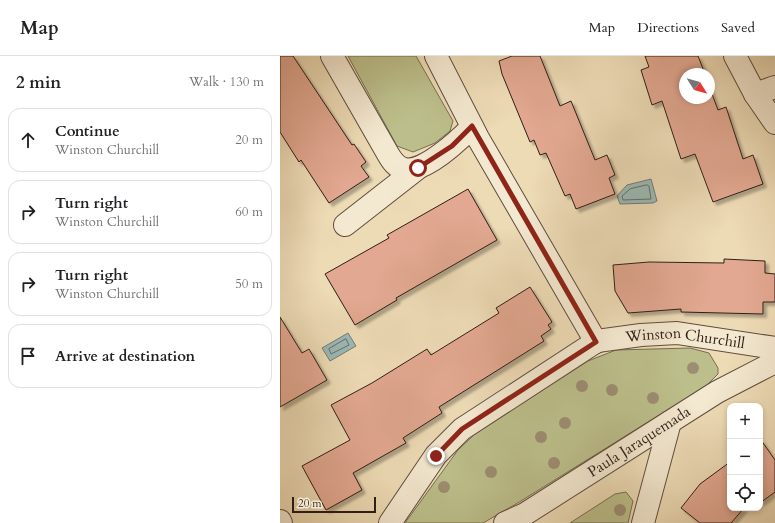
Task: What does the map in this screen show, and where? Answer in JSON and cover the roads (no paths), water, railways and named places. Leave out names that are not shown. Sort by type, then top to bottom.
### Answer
[{"type":"street","points":[[332,56],[388,154],[396,165],[405,169],[418,168]]},
{"type":"street","points":[[436,56],[472,126],[596,342]]},
{"type":"street","points":[[735,56],[765,90],[775,123]]},
{"type":"street","points":[[344,225],[418,168],[452,146],[472,126]]},
{"type":"street","name":"Winston Churchill","points":[[390,523],[436,456],[462,429],[596,342],[641,335],[677,333],[775,348]]},
{"type":"street","name":"Paula Jaraquemada","points":[[505,523],[526,519],[723,388],[775,362]]},
{"type":"street","points":[[643,523],[670,422]]},
{"type":"water","points":[[651,179],[657,201],[653,203],[620,204],[617,196],[627,185]]},
{"type":"water","points":[[348,333],[356,346],[330,361],[322,348]]}]
